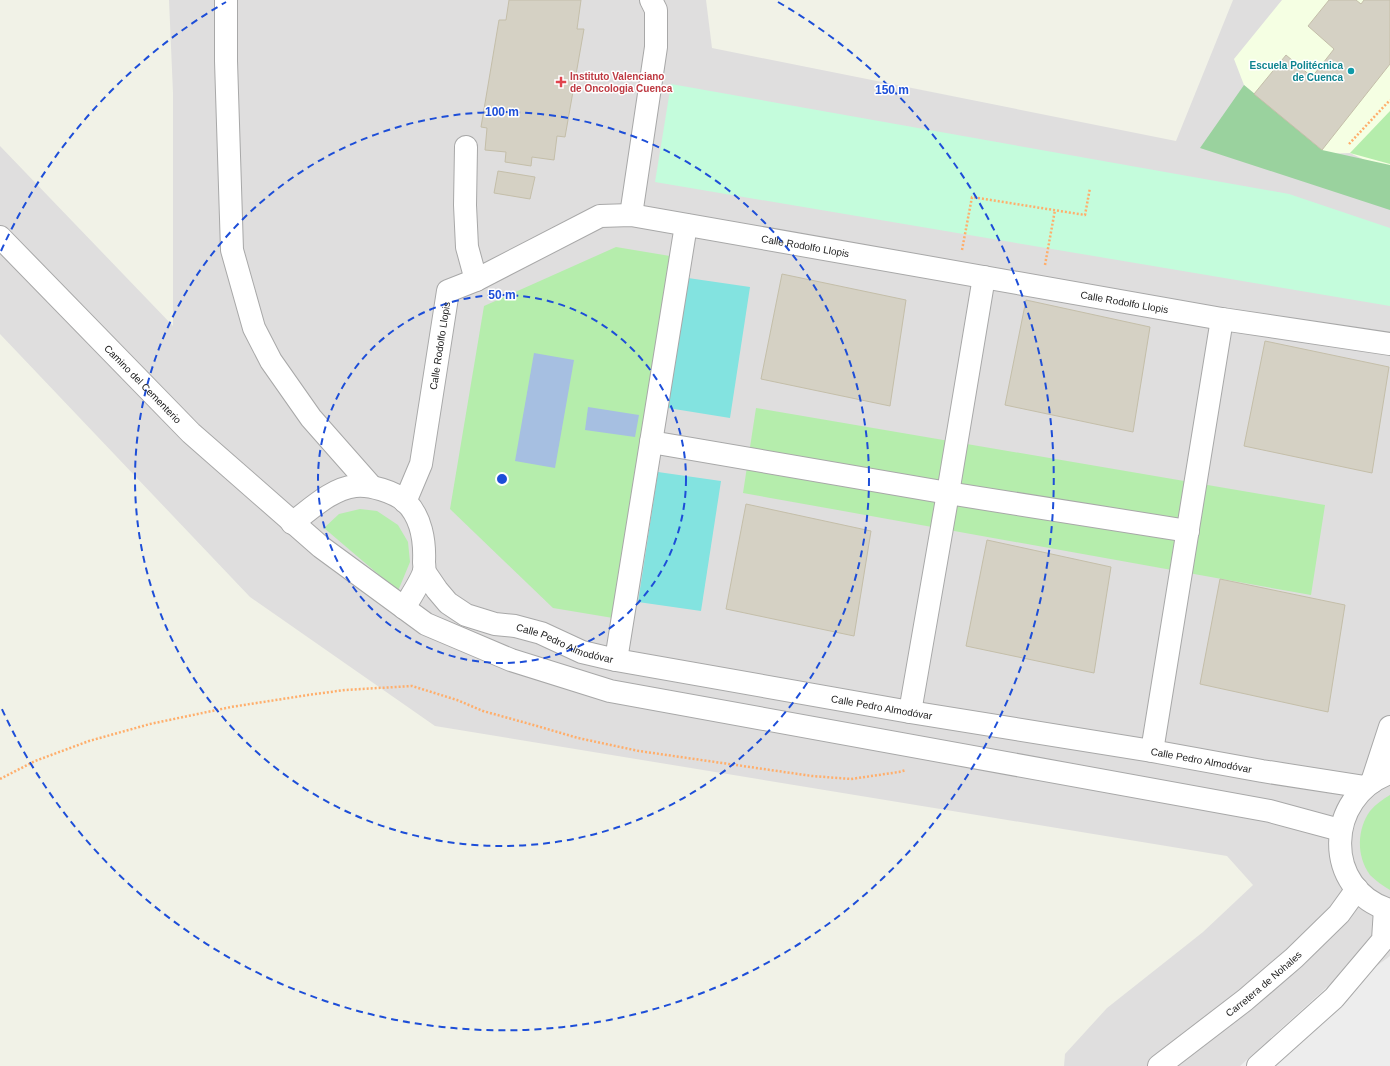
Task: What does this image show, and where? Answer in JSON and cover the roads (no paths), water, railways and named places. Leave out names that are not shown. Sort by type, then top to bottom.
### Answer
[{"type":"street","points":[[226,0],[226,61],[232,250],[254,328],[271,361],[307,412],[371,486]]},
{"type":"street","points":[[631,215],[656,48],[656,10],[651,0]]},
{"type":"street","points":[[466,147],[465,205],[467,247],[476,280]]},
{"type":"street","name":"Calle Rodolfo Llopis","points":[[405,502],[421,464],[448,291],[476,280],[600,216],[631,215],[1222,319],[1390,344]]},
{"type":"street","points":[[616,660],[686,225]]},
{"type":"street","name":"Camino del Cementerio","points":[[0,237],[191,434],[320,547],[404,608]]},
{"type":"street","points":[[910,712],[984,277]]},
{"type":"street","points":[[1152,750],[1222,319]]},
{"type":"street","points":[[651,442],[948,493],[1188,531]]},
{"type":"street","points":[[292,523],[322,500],[339,490],[355,486],[371,486],[383,490],[405,502],[414,513],[421,530],[424,549],[424,571],[404,608],[426,624],[511,660],[610,691],[1270,811],[1340,830]]},
{"type":"street","name":"Calle Pedro Almodóvar","points":[[424,571],[448,602],[466,614],[495,624],[516,626],[541,633],[582,652],[616,660],[910,712],[1152,750],[1262,771],[1376,781]]},
{"type":"street","points":[[1258,1066],[1334,998],[1383,940],[1388,910],[1375,904],[1357,889],[1351,881],[1342,862],[1340,851],[1340,830],[1349,807],[1356,796],[1376,781],[1390,727]]},
{"type":"street","name":"Carretera de Nohales","points":[[1159,1066],[1245,1000],[1294,958],[1339,914],[1357,889]]},
{"type":"place","name":"Escuela Politécnica de Cuenca","points":[[1351,71]]},
{"type":"place","name":"Instituto Valenciano de Oncologia Cuenca","points":[[561,82]]}]
